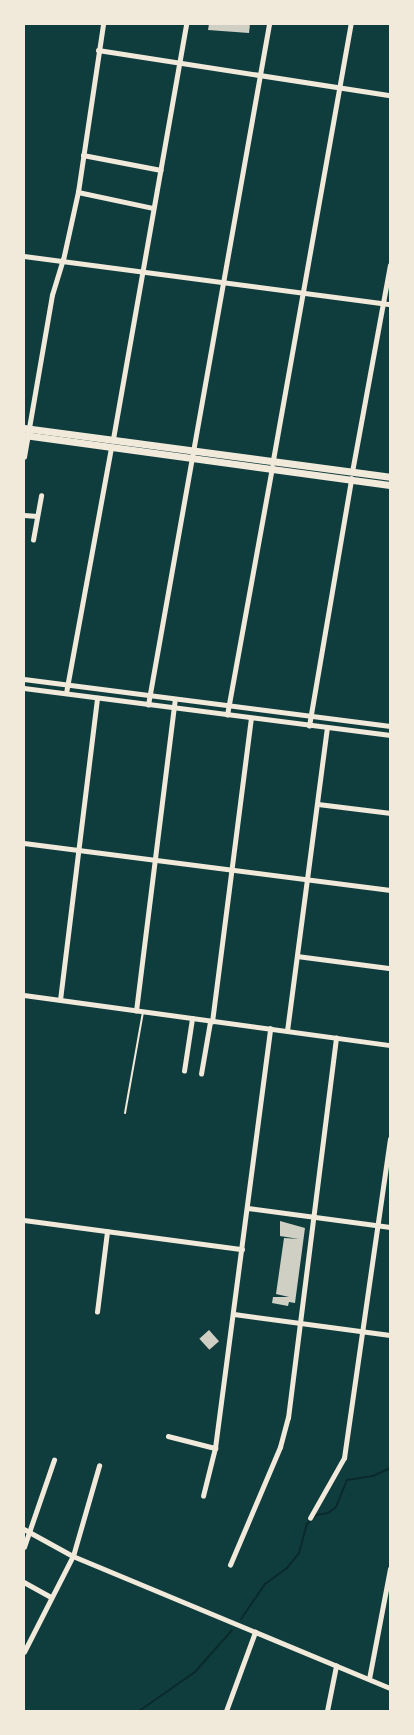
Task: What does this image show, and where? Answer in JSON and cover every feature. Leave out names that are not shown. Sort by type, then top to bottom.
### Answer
[{"type":"main road","points":[[26,432],[273,463],[352,475],[390,477]]},
{"type":"main road","points":[[352,475],[390,485]]},
{"type":"street","points":[[24,457],[26,432],[52,295],[63,260],[78,192],[103,24]]},
{"type":"street","points":[[66,693],[186,24]]},
{"type":"street","points":[[148,705],[223,282],[257,76],[269,24]]},
{"type":"street","points":[[227,715],[351,24]]},
{"type":"street","points":[[98,50],[339,89],[390,95]]},
{"type":"street","points":[[83,155],[161,170]]},
{"type":"street","points":[[78,192],[153,208]]},
{"type":"street","points":[[24,256],[390,304]]},
{"type":"street","points":[[309,726],[390,265]]},
{"type":"street","points":[[33,540],[41,496]]},
{"type":"street","points":[[24,515],[37,516]]},
{"type":"street","points":[[24,679],[390,726]]},
{"type":"street","points":[[24,688],[251,719],[390,735]]},
{"type":"street","points":[[60,1000],[76,849],[97,698]]},
{"type":"street","points":[[136,1011],[153,860],[175,699]]},
{"type":"street","points":[[201,1074],[232,870],[251,719]]},
{"type":"street","points":[[287,1031],[318,804],[326,728]]},
{"type":"street","points":[[318,804],[390,813]]},
{"type":"street","points":[[24,843],[390,890]]},
{"type":"street","points":[[297,956],[390,968]]},
{"type":"street","points":[[24,995],[210,1022],[390,1044]]},
{"type":"street","points":[[184,1071],[192,1019]]},
{"type":"street","points":[[203,1496],[215,1448],[270,1029]]},
{"type":"street","points":[[230,1564],[284,1433],[336,1038]]},
{"type":"street","points":[[310,1518],[344,1458],[390,1138]]},
{"type":"street","points":[[248,1208],[390,1227]]},
{"type":"street","points":[[24,1220],[242,1249]]},
{"type":"street","points":[[97,1312],[107,1232]]},
{"type":"street","points":[[234,1314],[390,1334]]},
{"type":"street","points":[[168,1436],[215,1448]]},
{"type":"street","points":[[24,1547],[31,1533],[54,1460]]},
{"type":"street","points":[[24,1652],[74,1556],[99,1466]]},
{"type":"street","points":[[24,1529],[74,1556],[390,1688]]},
{"type":"street","points":[[369,1679],[390,1569]]},
{"type":"street","points":[[24,1582],[52,1596]]},
{"type":"street","points":[[226,1711],[255,1632]]},
{"type":"street","points":[[327,1711],[336,1666]]},
{"type":"lane","points":[[124,1113],[143,1012]]},
{"type":"building","points":[[209,24],[250,24],[249,33],[208,30]]},
{"type":"building","points":[[280,1221],[305,1228],[295,1303],[289,1302],[288,1306],[272,1303],[273,1297],[289,1297],[276,1294],[284,1238],[299,1239],[280,1236]]},
{"type":"building","points":[[209,1330],[219,1341],[209,1350],[199,1339]]},
{"type":"waterway","points":[[241,1619],[265,1584],[287,1568],[299,1553],[307,1524],[316,1515],[328,1513],[336,1507],[347,1480],[373,1476],[390,1468]]},
{"type":"waterway","points":[[139,1711],[195,1672],[232,1630]]}]
